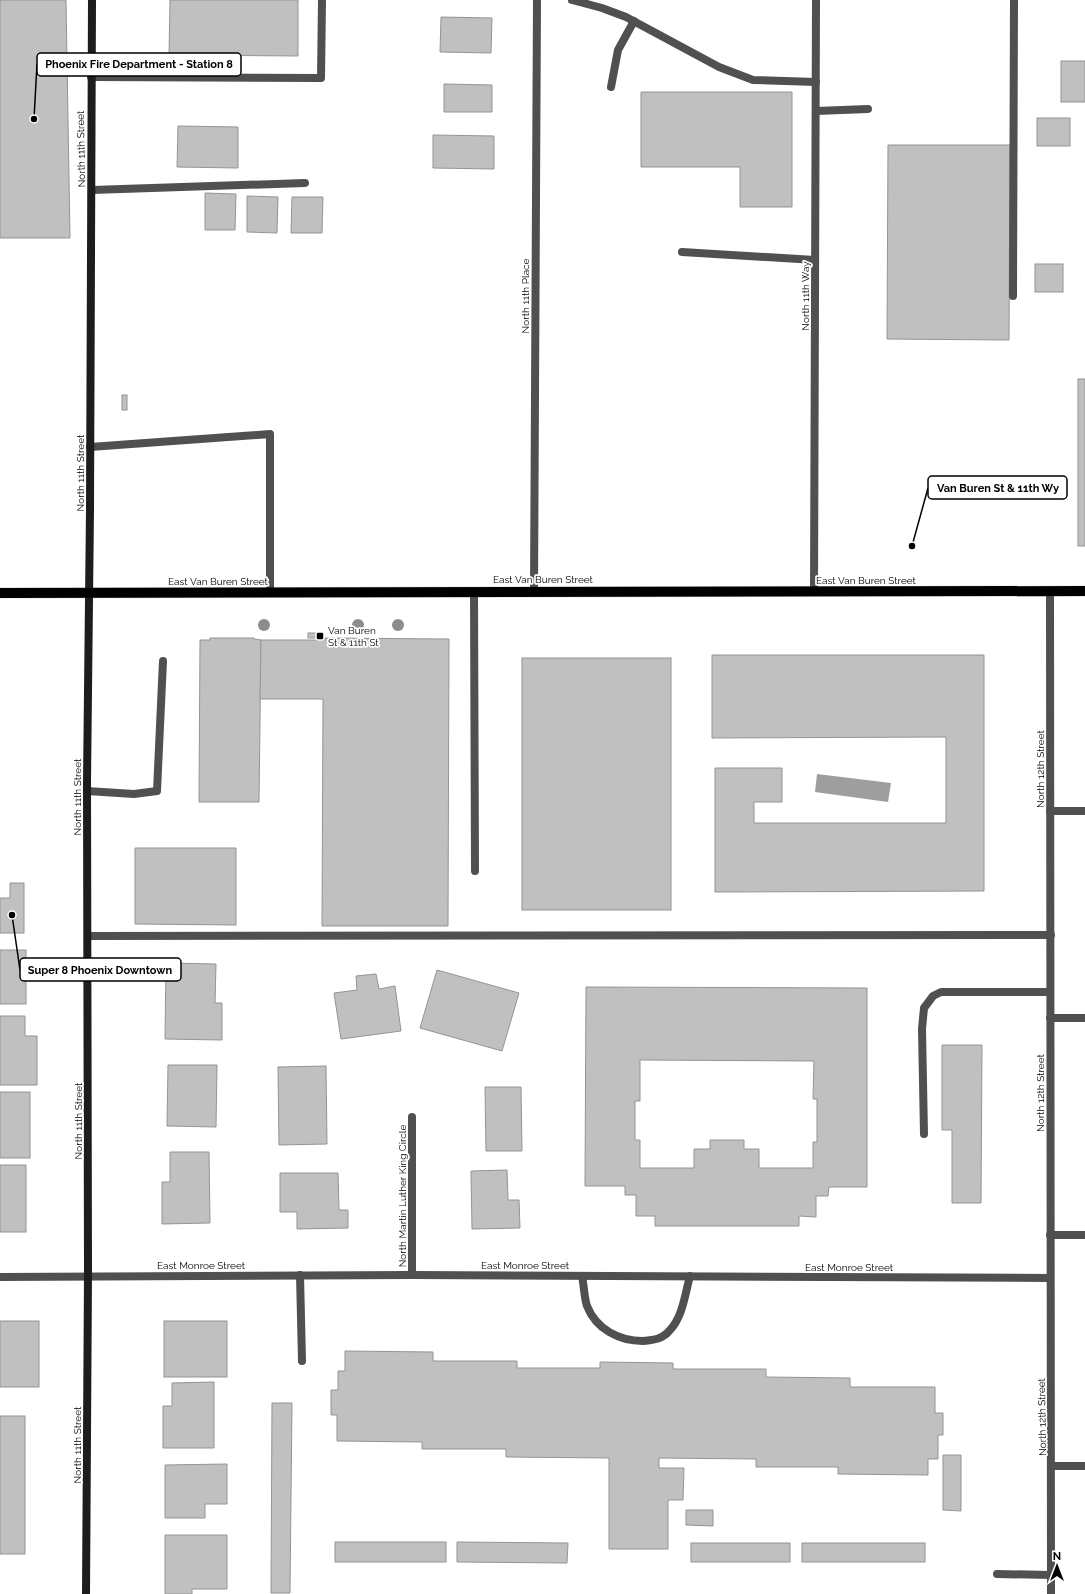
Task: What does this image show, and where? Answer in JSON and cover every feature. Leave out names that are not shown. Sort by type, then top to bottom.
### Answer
[{"type":"main road","name":"East Van Buren Street","points":[[0,593],[1085,591]]},
{"type":"street","name":"North 11th Street","points":[[86,1594],[88,1275],[87,791],[92,190],[92,0]]},
{"type":"street","points":[[91,77],[321,78],[322,0]]},
{"type":"street","name":"North 11th Place","points":[[534,591],[537,0]]},
{"type":"street","points":[[572,0],[602,8],[634,21],[719,67],[753,80],[816,82]]},
{"type":"street","name":"North 11th Way","points":[[814,592],[816,0]]},
{"type":"street","points":[[1013,296],[1014,0]]},
{"type":"street","points":[[611,87],[618,50],[634,21]]},
{"type":"street","points":[[816,111],[868,109]]},
{"type":"street","points":[[92,190],[305,183]]},
{"type":"street","points":[[682,252],[815,260]]},
{"type":"street","points":[[90,447],[270,434],[270,592]]},
{"type":"street","points":[[474,592],[475,871]]},
{"type":"street","name":"North 12th Street","points":[[1050,592],[1051,1594]]},
{"type":"street","points":[[87,791],[134,794],[157,791],[163,661]]},
{"type":"street","points":[[1050,811],[1085,810]]},
{"type":"street","points":[[88,936],[1051,935]]},
{"type":"street","points":[[924,1134],[922,1029],[924,1008],[934,996],[941,992],[1050,992]]},
{"type":"street","points":[[1050,1018],[1085,1018]]},
{"type":"street","name":"North Martin Luther King Circle","points":[[412,1117],[412,1275]]},
{"type":"street","points":[[1050,1234],[1085,1234]]},
{"type":"street","name":"East Monroe Street","points":[[0,1277],[88,1275],[412,1275],[1050,1278]]},
{"type":"street","points":[[300,1275],[302,1361]]},
{"type":"street","points":[[582,1276],[587,1305],[598,1322],[608,1332],[619,1338],[632,1341],[660,1339],[669,1332],[676,1324],[680,1314],[690,1276]]},
{"type":"street","points":[[1052,1466],[1085,1466]]},
{"type":"street","points":[[997,1574],[1052,1575]]},
{"type":"shaded area","points":[[817,774],[891,783],[888,802],[815,792]]},
{"type":"building","points":[[0,0],[34,0],[33,42],[12,42],[11,77],[0,77]]},
{"type":"building","points":[[0,0],[66,0],[70,238],[0,238]]},
{"type":"building","points":[[170,0],[298,0],[298,56],[169,55]]},
{"type":"building","points":[[441,17],[492,18],[491,53],[440,52]]},
{"type":"building","points":[[1061,61],[1085,61],[1085,102],[1061,102]]},
{"type":"building","points":[[444,84],[492,85],[492,112],[444,112]]},
{"type":"building","points":[[641,92],[792,92],[792,207],[740,207],[740,167],[641,167]]},
{"type":"building","points":[[1037,118],[1070,118],[1070,146],[1037,146]]},
{"type":"building","points":[[178,126],[238,127],[238,168],[177,167]]},
{"type":"building","points":[[433,135],[494,136],[494,169],[433,168]]},
{"type":"building","points":[[888,145],[1010,145],[1009,340],[887,339]]},
{"type":"building","points":[[205,193],[236,194],[235,230],[205,230]]},
{"type":"building","points":[[247,196],[278,197],[277,233],[247,232]]},
{"type":"building","points":[[292,197],[323,197],[322,233],[291,233]]},
{"type":"building","points":[[1035,264],[1063,264],[1063,292],[1035,292]]},
{"type":"building","points":[[1078,379],[1085,379],[1085,546],[1078,546]]},
{"type":"building","points":[[122,395],[127,395],[127,410],[122,410]]},
{"type":"building","points":[[308,633],[323,633],[323,638],[308,638]]},
{"type":"building","points":[[210,638],[254,638],[261,640],[259,802],[199,802],[200,640],[210,640]]},
{"type":"building","points":[[325,638],[449,639],[448,926],[322,926],[323,699],[260,699],[261,640],[325,640]]},
{"type":"building","points":[[712,655],[984,655],[984,891],[715,892],[715,768],[782,768],[782,802],[754,802],[754,823],[946,823],[946,737],[712,738]]},
{"type":"building","points":[[522,658],[671,658],[671,910],[522,910]]},
{"type":"building","points":[[135,848],[236,848],[236,925],[135,924]]},
{"type":"building","points":[[10,883],[24,883],[24,933],[0,933],[0,898],[10,898]]},
{"type":"building","points":[[0,950],[26,950],[26,1004],[0,1004]]},
{"type":"building","points":[[166,963],[216,964],[215,1003],[222,1003],[222,1040],[165,1039]]},
{"type":"building","points":[[437,970],[519,993],[502,1051],[420,1028]]},
{"type":"building","points":[[376,974],[379,989],[395,986],[401,1031],[341,1039],[334,993],[357,990],[356,976]]},
{"type":"building","points":[[586,987],[867,988],[867,1187],[829,1187],[828,1196],[816,1196],[816,1217],[799,1216],[799,1226],[655,1226],[655,1216],[636,1216],[636,1195],[625,1195],[625,1186],[585,1186]],"holes":[[[640,1060],[814,1061],[813,1099],[817,1099],[817,1142],[813,1142],[813,1168],[759,1168],[759,1149],[744,1149],[744,1140],[710,1140],[710,1149],[694,1149],[694,1168],[640,1168],[640,1140],[635,1140],[635,1101],[640,1101]]]},
{"type":"building","points":[[0,1016],[25,1016],[25,1036],[37,1036],[37,1085],[0,1085]]},
{"type":"building","points":[[942,1045],[982,1045],[981,1203],[952,1203],[952,1130],[942,1130]]},
{"type":"building","points":[[168,1065],[217,1065],[216,1127],[167,1126]]},
{"type":"building","points":[[326,1066],[327,1144],[279,1145],[278,1067]]},
{"type":"building","points":[[485,1087],[521,1087],[522,1151],[486,1151]]},
{"type":"building","points":[[0,1092],[30,1092],[30,1158],[0,1158]]},
{"type":"building","points":[[170,1152],[209,1152],[210,1223],[162,1224],[162,1182],[170,1182]]},
{"type":"building","points":[[0,1165],[26,1165],[26,1232],[0,1232]]},
{"type":"building","points":[[507,1170],[508,1200],[519,1200],[520,1228],[472,1229],[471,1171]]},
{"type":"building","points":[[280,1173],[338,1173],[339,1210],[348,1210],[348,1228],[297,1229],[297,1212],[280,1212]]},
{"type":"building","points":[[0,1321],[39,1321],[39,1387],[0,1387]]},
{"type":"building","points":[[164,1321],[227,1321],[227,1377],[164,1377]]},
{"type":"building","points":[[345,1351],[433,1352],[433,1361],[517,1361],[517,1368],[600,1368],[600,1362],[673,1363],[673,1369],[766,1369],[766,1377],[850,1378],[850,1387],[935,1387],[935,1413],[943,1413],[943,1435],[938,1435],[938,1459],[928,1459],[928,1475],[838,1474],[838,1467],[756,1467],[756,1459],[659,1458],[659,1468],[684,1468],[683,1500],[668,1500],[668,1549],[609,1549],[609,1458],[506,1457],[506,1449],[422,1449],[422,1442],[337,1441],[337,1415],[331,1415],[331,1390],[338,1390],[338,1371],[345,1371]]},
{"type":"building","points":[[214,1382],[214,1448],[163,1448],[163,1406],[172,1406],[172,1383]]},
{"type":"building","points":[[272,1403],[292,1403],[290,1593],[271,1593]]},
{"type":"building","points":[[0,1416],[25,1416],[25,1554],[0,1554]]},
{"type":"building","points":[[943,1455],[961,1455],[961,1511],[943,1510]]},
{"type":"building","points":[[227,1464],[227,1504],[205,1504],[205,1518],[165,1518],[165,1465]]},
{"type":"building","points":[[686,1510],[713,1510],[713,1526],[686,1525]]},
{"type":"building","points":[[165,1535],[227,1535],[227,1589],[192,1589],[192,1594],[165,1594]]},
{"type":"building","points":[[335,1542],[446,1542],[446,1562],[335,1562]]},
{"type":"building","points":[[457,1542],[568,1543],[567,1563],[457,1562]]},
{"type":"building","points":[[691,1543],[790,1543],[790,1562],[691,1562]]},
{"type":"building","points":[[802,1543],[925,1543],[925,1562],[802,1562]]},
{"type":"place","name":"Phoenix Fire Department - Station 8","points":[[34,119]]},
{"type":"place","name":"Van Buren St & 11th Wy","points":[[912,546]]},
{"type":"place","name":"Van Buren St & 11th St","points":[[320,636]]},
{"type":"place","name":"Super 8 Phoenix Downtown","points":[[12,915]]}]
